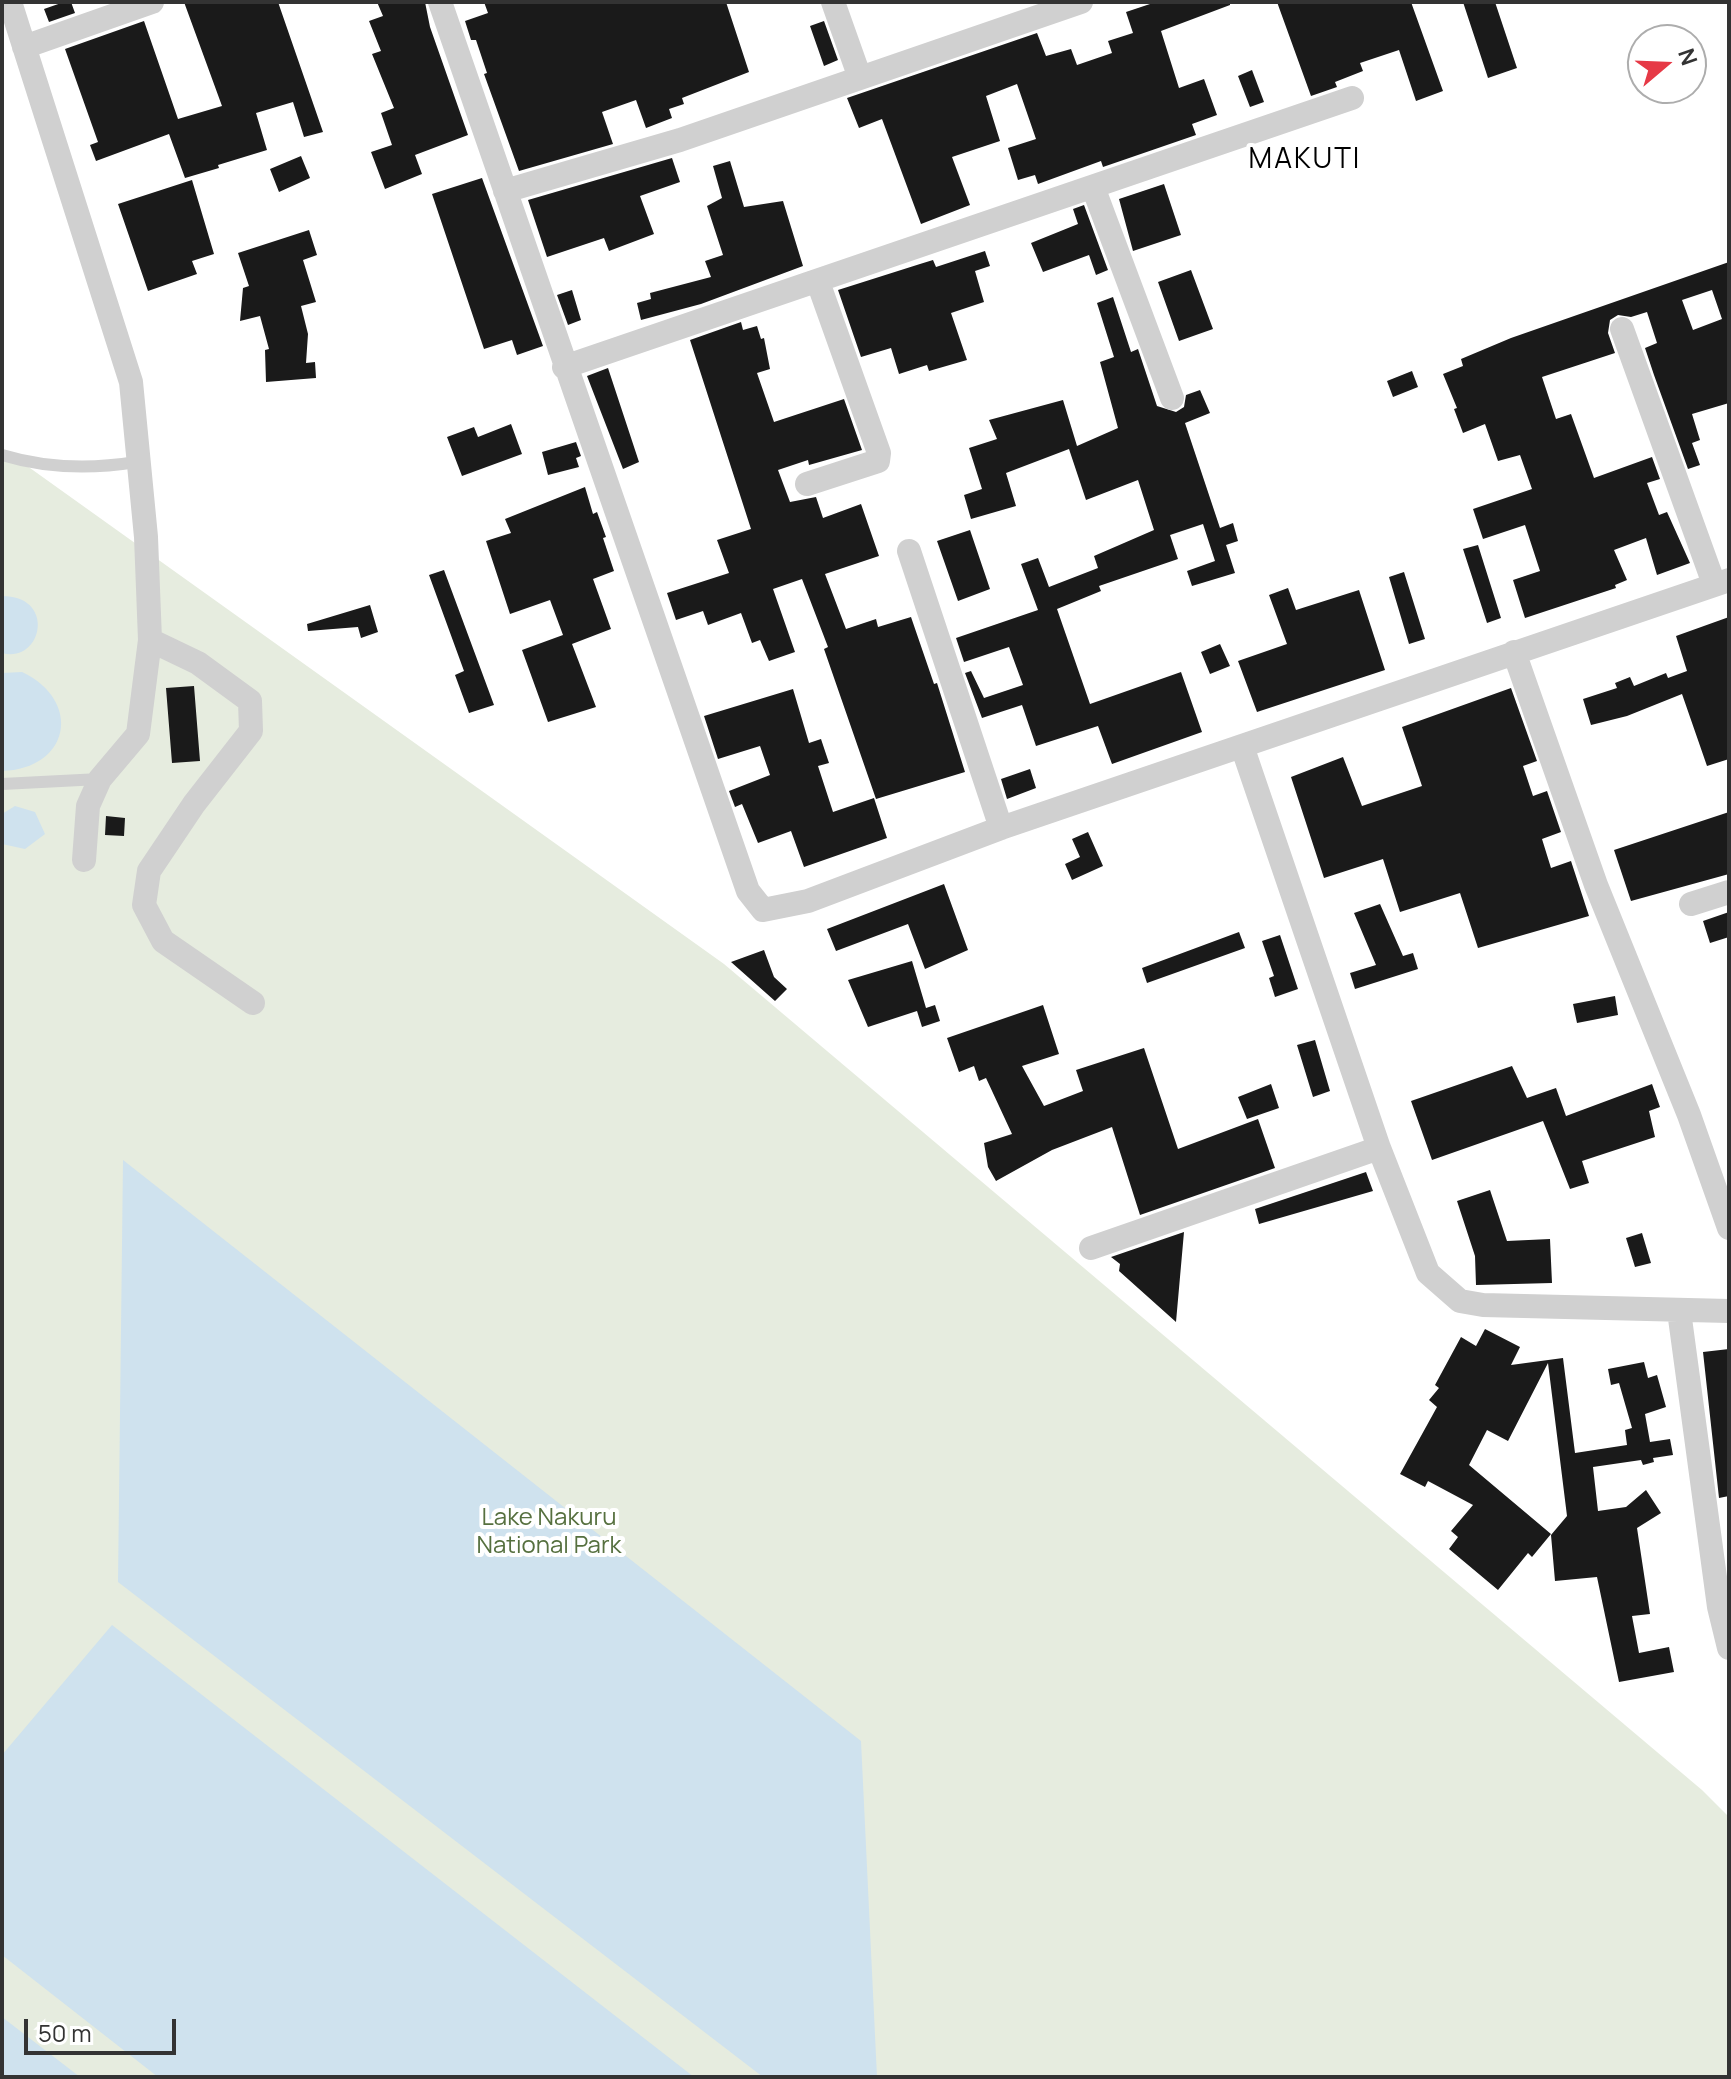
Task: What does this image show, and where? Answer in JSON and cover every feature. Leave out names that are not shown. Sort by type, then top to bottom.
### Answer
[{"type":"street","points":[[10,2],[131,382],[136,462],[146,537],[150,640],[138,734],[100,779],[88,806],[84,860]]},
{"type":"street","points":[[24,47],[152,2]]},
{"type":"street","points":[[440,2],[748,891],[763,910],[808,901],[1001,828],[1722,582],[1622,329]]},
{"type":"street","points":[[833,2],[860,78]]},
{"type":"street","points":[[505,191],[680,140],[1081,2]]},
{"type":"street","points":[[564,367],[1352,98]]},
{"type":"street","points":[[1093,187],[1172,398]]},
{"type":"street","points":[[807,484],[878,461],[879,453],[818,282]]},
{"type":"street","points":[[909,551],[1001,828]]},
{"type":"street","points":[[150,640],[198,663],[250,701],[251,731],[194,804],[149,871],[144,905],[163,941],[253,1003]]},
{"type":"street","points":[[1514,652],[1596,885],[1689,1115],[1729,1228]]},
{"type":"street","points":[[1242,746],[1379,1148],[1428,1273],[1460,1301],[1483,1305],[1729,1311]]},
{"type":"street","points":[[1691,904],[1729,892]]},
{"type":"street","points":[[1091,1248],[1379,1148]]},
{"type":"street","points":[[1679,1311],[1719,1607],[1729,1648]]},
{"type":"lane","points":[[2,455],[100,468],[136,462]]},
{"type":"lane","points":[[2,784],[100,779]]},
{"type":"green space","name":"Lake Nakuru National Park","points":[[2,448],[724,964],[1702,1790],[1729,1817],[1729,2077],[2,2077]]},
{"type":"water","points":[[2,596],[19,599],[31,606],[37,617],[38,629],[34,640],[27,649],[16,654],[2,653]]},
{"type":"water","points":[[22,672],[41,684],[54,699],[60,716],[60,732],[54,746],[42,759],[25,767],[2,771],[2,673]]},
{"type":"water","points":[[15,806],[35,812],[45,834],[25,849],[2,844],[2,814]]},
{"type":"water","points":[[123,1160],[861,1741],[877,2077],[763,2077],[118,1582]]},
{"type":"water","points":[[112,1625],[694,2077],[158,2077],[2,1955],[2,1755]]},
{"type":"water","points":[[2,2017],[80,2077],[2,2077]]},
{"type":"building","points":[[71,2],[75,13],[49,22],[44,9]]},
{"type":"building","points":[[184,2],[278,2],[323,132],[304,137],[293,102],[256,113],[267,150],[218,165],[219,168],[185,178],[169,134],[96,161],[90,145],[98,142],[65,49],[144,21],[178,119],[222,106]]},
{"type":"building","points":[[377,2],[425,2],[430,27],[468,135],[415,155],[422,174],[385,189],[371,152],[392,145],[381,113],[394,108],[372,54],[381,51],[369,21],[383,16]]},
{"type":"building","points":[[484,2],[726,2],[749,72],[682,98],[684,104],[669,109],[672,118],[646,128],[636,100],[602,112],[613,144],[519,171],[484,74],[487,73],[476,40],[471,40],[465,21],[488,13]]},
{"type":"building","points":[[1156,2],[1230,2],[1230,5],[1161,31],[1179,88],[1204,79],[1217,115],[1192,124],[1196,135],[1103,167],[1101,161],[1038,184],[1035,175],[1018,180],[1008,148],[1036,139],[1017,84],[986,96],[1000,141],[952,157],[970,205],[921,224],[882,119],[859,128],[847,98],[1037,33],[1046,56],[1071,49],[1077,65],[1112,53],[1108,41],[1133,33],[1126,12]]},
{"type":"building","points":[[1277,2],[1411,2],[1443,91],[1416,101],[1399,50],[1360,63],[1363,71],[1335,82],[1337,87],[1311,96]]},
{"type":"building","points":[[1463,2],[1495,2],[1517,68],[1488,78]]},
{"type":"building","points":[[824,21],[838,60],[824,66],[810,26]]},
{"type":"building","points":[[1252,70],[1264,102],[1250,107],[1238,76]]},
{"type":"building","points":[[301,156],[310,178],[279,192],[270,169]]},
{"type":"building","points":[[672,158],[680,182],[640,196],[654,234],[609,251],[604,238],[547,257],[528,200]]},
{"type":"building","points":[[730,161],[744,207],[783,201],[803,266],[701,304],[641,320],[637,303],[651,299],[650,293],[711,277],[705,261],[723,255],[707,206],[722,198],[713,166]]},
{"type":"building","points":[[482,178],[543,346],[517,355],[512,340],[484,349],[432,194]]},
{"type":"building","points":[[192,180],[214,254],[192,261],[197,274],[148,291],[118,204]]},
{"type":"building","points":[[1164,184],[1181,235],[1133,251],[1119,199]]},
{"type":"building","points":[[1084,205],[1108,270],[1096,275],[1089,255],[1043,272],[1031,243],[1078,224],[1073,209]]},
{"type":"building","points":[[309,230],[317,255],[303,260],[316,302],[301,306],[308,334],[306,363],[315,362],[316,378],[266,382],[265,350],[269,349],[260,316],[240,321],[243,288],[249,286],[238,253]]},
{"type":"building","points":[[985,251],[990,266],[975,271],[984,302],[951,313],[967,360],[929,371],[927,365],[899,374],[891,348],[861,357],[838,290],[933,260],[936,267]]},
{"type":"building","points":[[1729,262],[1729,403],[1692,414],[1700,440],[1692,443],[1700,465],[1688,469],[1654,375],[1645,348],[1657,343],[1647,312],[1631,317],[1618,315],[1610,320],[1608,333],[1615,353],[1542,377],[1556,419],[1571,414],[1594,478],[1652,457],[1660,479],[1647,483],[1659,515],[1667,512],[1690,563],[1657,575],[1646,538],[1614,550],[1627,580],[1615,585],[1616,588],[1525,618],[1513,580],[1540,571],[1525,525],[1483,539],[1473,509],[1532,489],[1520,455],[1498,461],[1485,424],[1463,433],[1443,374],[1463,366],[1461,359],[1511,338]],"holes":[[[1712,290],[1722,319],[1693,330],[1682,300]]]},
{"type":"building","points":[[1191,270],[1213,329],[1179,341],[1158,282]]},
{"type":"building","points":[[572,290],[581,320],[568,325],[557,295]]},
{"type":"building","points":[[1113,297],[1131,352],[1138,349],[1157,406],[1176,412],[1184,407],[1186,395],[1200,390],[1210,413],[1185,423],[1220,528],[1233,523],[1238,541],[1226,545],[1235,573],[1192,586],[1187,571],[1215,561],[1203,524],[1170,535],[1178,559],[1099,586],[1101,591],[1057,609],[1090,704],[1181,672],[1202,732],[1112,764],[1098,726],[1036,746],[1022,705],[982,718],[965,673],[971,671],[984,698],[1023,685],[1009,647],[964,662],[956,638],[1038,610],[1021,564],[1038,558],[1049,587],[1098,568],[1094,556],[1154,530],[1138,480],[1086,500],[1069,449],[1006,473],[1016,506],[971,519],[964,495],[982,489],[969,448],[997,439],[989,420],[1063,400],[1077,446],[1118,428],[1100,362],[1114,357],[1097,303]]},
{"type":"building","points":[[741,322],[743,330],[757,326],[761,339],[764,338],[770,369],[757,373],[774,422],[844,399],[862,450],[809,465],[808,460],[778,470],[790,502],[816,497],[823,518],[861,504],[879,556],[825,574],[846,629],[876,619],[878,627],[911,617],[934,684],[937,683],[965,772],[876,799],[824,649],[828,647],[802,579],[773,589],[795,652],[769,661],[760,640],[752,643],[741,613],[708,625],[703,611],[676,620],[667,593],[729,573],[717,540],[751,529],[690,340]]},
{"type":"building","points":[[608,368],[639,462],[623,469],[587,376]]},
{"type":"building","points":[[1412,371],[1418,387],[1393,397],[1387,381]]},
{"type":"building","points":[[511,424],[522,454],[462,476],[447,437],[474,427],[478,437]]},
{"type":"building","points":[[576,442],[581,456],[576,458],[579,467],[548,475],[542,452]]},
{"type":"building","points":[[585,487],[593,514],[597,512],[606,537],[603,538],[614,571],[593,579],[611,629],[572,644],[596,707],[548,722],[522,650],[563,635],[550,600],[510,614],[486,541],[511,533],[505,519]]},
{"type":"building","points":[[970,530],[990,589],[958,601],[937,541]]},
{"type":"building","points":[[1478,545],[1501,618],[1487,623],[1463,549]]},
{"type":"building","points":[[444,570],[494,705],[469,713],[455,675],[464,671],[429,575]]},
{"type":"building","points":[[1404,572],[1425,639],[1409,644],[1389,577]]},
{"type":"building","points":[[1288,588],[1296,610],[1359,590],[1385,670],[1257,712],[1238,661],[1287,644],[1269,595]]},
{"type":"building","points":[[370,605],[378,632],[361,638],[358,627],[308,631],[307,624]]},
{"type":"building","points":[[1729,617],[1729,759],[1707,766],[1682,694],[1627,716],[1591,725],[1583,699],[1617,688],[1615,683],[1630,677],[1634,686],[1666,673],[1668,678],[1687,671],[1676,636]]},
{"type":"building","points":[[1220,644],[1230,666],[1210,674],[1201,652]]},
{"type":"building","points":[[194,686],[200,761],[172,763],[166,688]]},
{"type":"building","points":[[1511,688],[1537,761],[1523,766],[1533,796],[1547,791],[1561,832],[1542,839],[1551,868],[1571,861],[1589,916],[1478,948],[1460,893],[1400,912],[1383,859],[1324,878],[1291,777],[1343,757],[1362,806],[1422,786],[1402,727]]},
{"type":"building","points":[[793,689],[809,743],[821,739],[829,763],[818,766],[833,812],[874,798],[887,838],[804,867],[791,831],[758,843],[742,804],[735,807],[729,791],[770,775],[760,746],[718,759],[704,716]]},
{"type":"building","points":[[1030,769],[1036,788],[1007,799],[1001,779]]},
{"type":"building","points":[[1729,812],[1729,874],[1631,901],[1614,850]]},
{"type":"building","points":[[106,816],[125,818],[124,836],[105,835]]},
{"type":"building","points":[[1088,832],[1103,866],[1072,880],[1065,864],[1080,857],[1072,839]]},
{"type":"building","points":[[944,884],[968,950],[925,969],[908,924],[836,951],[827,929]]},
{"type":"building","points":[[1380,904],[1403,956],[1413,953],[1418,969],[1355,989],[1350,973],[1376,965],[1354,913]]},
{"type":"building","points":[[1729,912],[1729,937],[1710,943],[1703,921]]},
{"type":"building","points":[[1239,932],[1245,948],[1147,983],[1142,968]]},
{"type":"building","points":[[1280,935],[1298,989],[1275,997],[1269,978],[1274,976],[1262,941]]},
{"type":"building","points":[[764,950],[774,977],[787,989],[775,1001],[731,962]]},
{"type":"building","points":[[912,961],[926,1008],[935,1005],[940,1021],[922,1027],[917,1011],[868,1027],[848,980]]},
{"type":"building","points":[[1615,996],[1618,1015],[1577,1023],[1573,1004]]},
{"type":"building","points":[[1043,1005],[1059,1054],[1022,1066],[1044,1106],[1083,1091],[1076,1070],[1144,1048],[1178,1149],[1258,1119],[1275,1168],[1140,1215],[1112,1127],[1052,1150],[996,1181],[988,1167],[984,1143],[1012,1134],[986,1078],[979,1081],[974,1066],[959,1072],[947,1038]]},
{"type":"building","points":[[1315,1040],[1330,1091],[1313,1097],[1297,1045]]},
{"type":"building","points":[[1512,1066],[1527,1098],[1556,1088],[1566,1116],[1652,1084],[1660,1107],[1649,1111],[1655,1137],[1582,1161],[1589,1183],[1570,1189],[1543,1121],[1432,1160],[1411,1101]]},
{"type":"building","points":[[1271,1084],[1279,1108],[1247,1119],[1238,1097]]},
{"type":"building","points":[[1366,1172],[1373,1191],[1259,1224],[1255,1209]]},
{"type":"building","points":[[1490,1190],[1507,1241],[1550,1239],[1552,1283],[1476,1285],[1475,1256],[1457,1201]]},
{"type":"building","points":[[1184,1232],[1176,1322],[1119,1271],[1120,1264],[1111,1257]]},
{"type":"building","points":[[1642,1233],[1651,1263],[1635,1267],[1626,1238]]},
{"type":"building","points":[[1485,1329],[1520,1347],[1511,1365],[1563,1358],[1575,1453],[1627,1445],[1625,1430],[1632,1428],[1619,1383],[1611,1385],[1608,1369],[1644,1362],[1648,1378],[1657,1375],[1666,1407],[1645,1414],[1650,1442],[1670,1439],[1673,1455],[1653,1458],[1654,1462],[1643,1465],[1641,1460],[1593,1467],[1598,1511],[1626,1507],[1646,1490],[1661,1513],[1637,1528],[1650,1614],[1632,1616],[1639,1653],[1669,1647],[1674,1672],[1619,1682],[1597,1577],[1555,1581],[1551,1535],[1567,1516],[1548,1363],[1508,1441],[1487,1430],[1469,1465],[1551,1534],[1532,1557],[1528,1553],[1498,1590],[1449,1549],[1458,1537],[1451,1531],[1473,1505],[1428,1481],[1425,1487],[1400,1474],[1437,1407],[1429,1400],[1439,1388],[1435,1385],[1461,1337],[1476,1346]]},
{"type":"building","points":[[1729,1349],[1729,1496],[1719,1498],[1703,1352]]},
{"type":"district","name":"MAKUTI","points":[[1305,160]]}]
